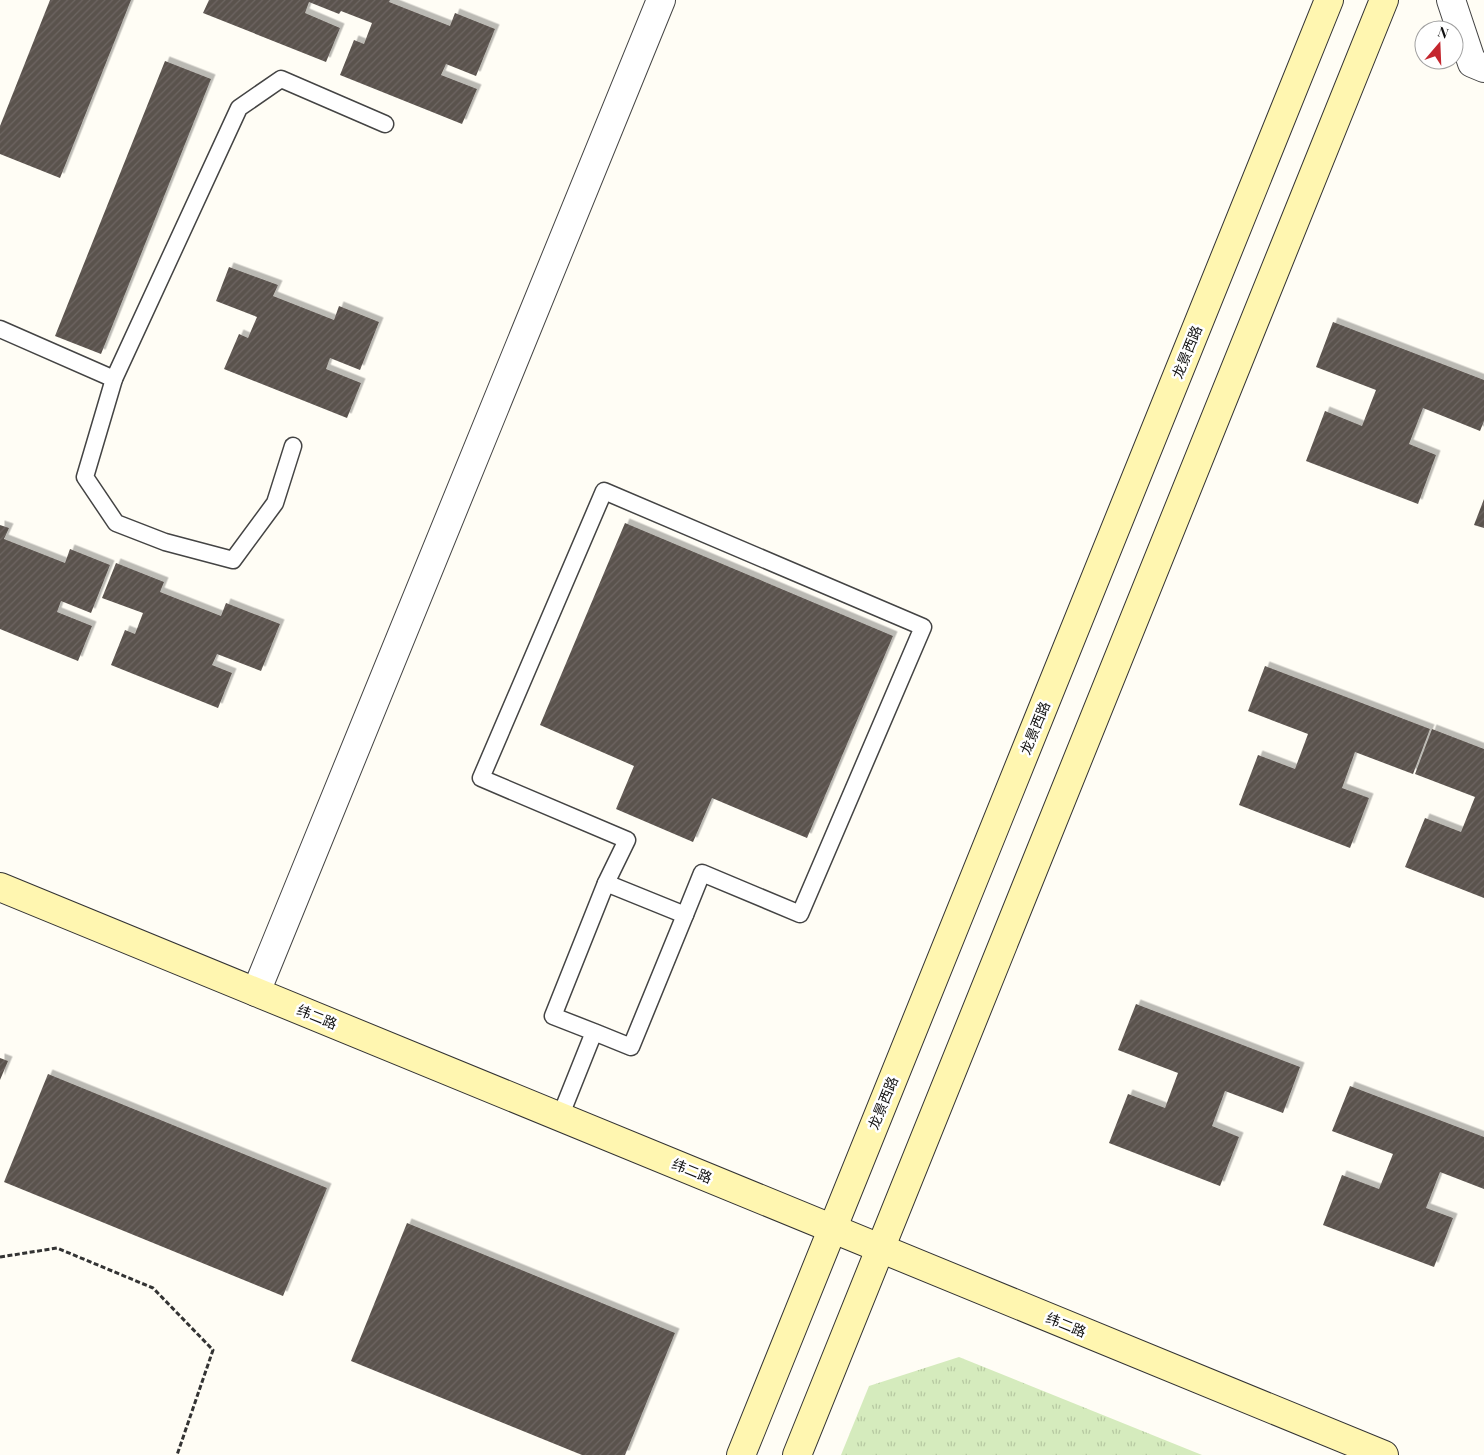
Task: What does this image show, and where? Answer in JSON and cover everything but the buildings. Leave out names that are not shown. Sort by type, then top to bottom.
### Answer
[{"type":"main road","name":"龙景西路","points":[[741,1455],[1330,0]]},
{"type":"main road","points":[[797,1455],[1384,0]]},
{"type":"main road","name":"纬二路","points":[[0,887],[1384,1455]]},
{"type":"street","points":[[256,992],[661,0]]},
{"type":"street","points":[[1451,0],[1472,63],[1484,68]]},
{"type":"lane","points":[[293,446],[275,503],[233,560],[165,542],[116,523],[85,477],[114,379],[239,108],[281,79],[384,124]]},
{"type":"lane","points":[[0,330],[114,379]]},
{"type":"lane","points":[[604,491],[924,627],[800,914],[702,873],[685,915],[631,1047],[553,1016],[606,883],[627,840],[481,778],[604,491]]},
{"type":"lane","points":[[606,883],[685,915]]},
{"type":"lane","points":[[560,1117],[594,1032]]},
{"type":"path","points":[[0,1257],[57,1248],[153,1288],[213,1350],[177,1455]]},
{"type":"green space","points":[[959,1357],[1202,1455],[841,1455],[869,1386]]}]
